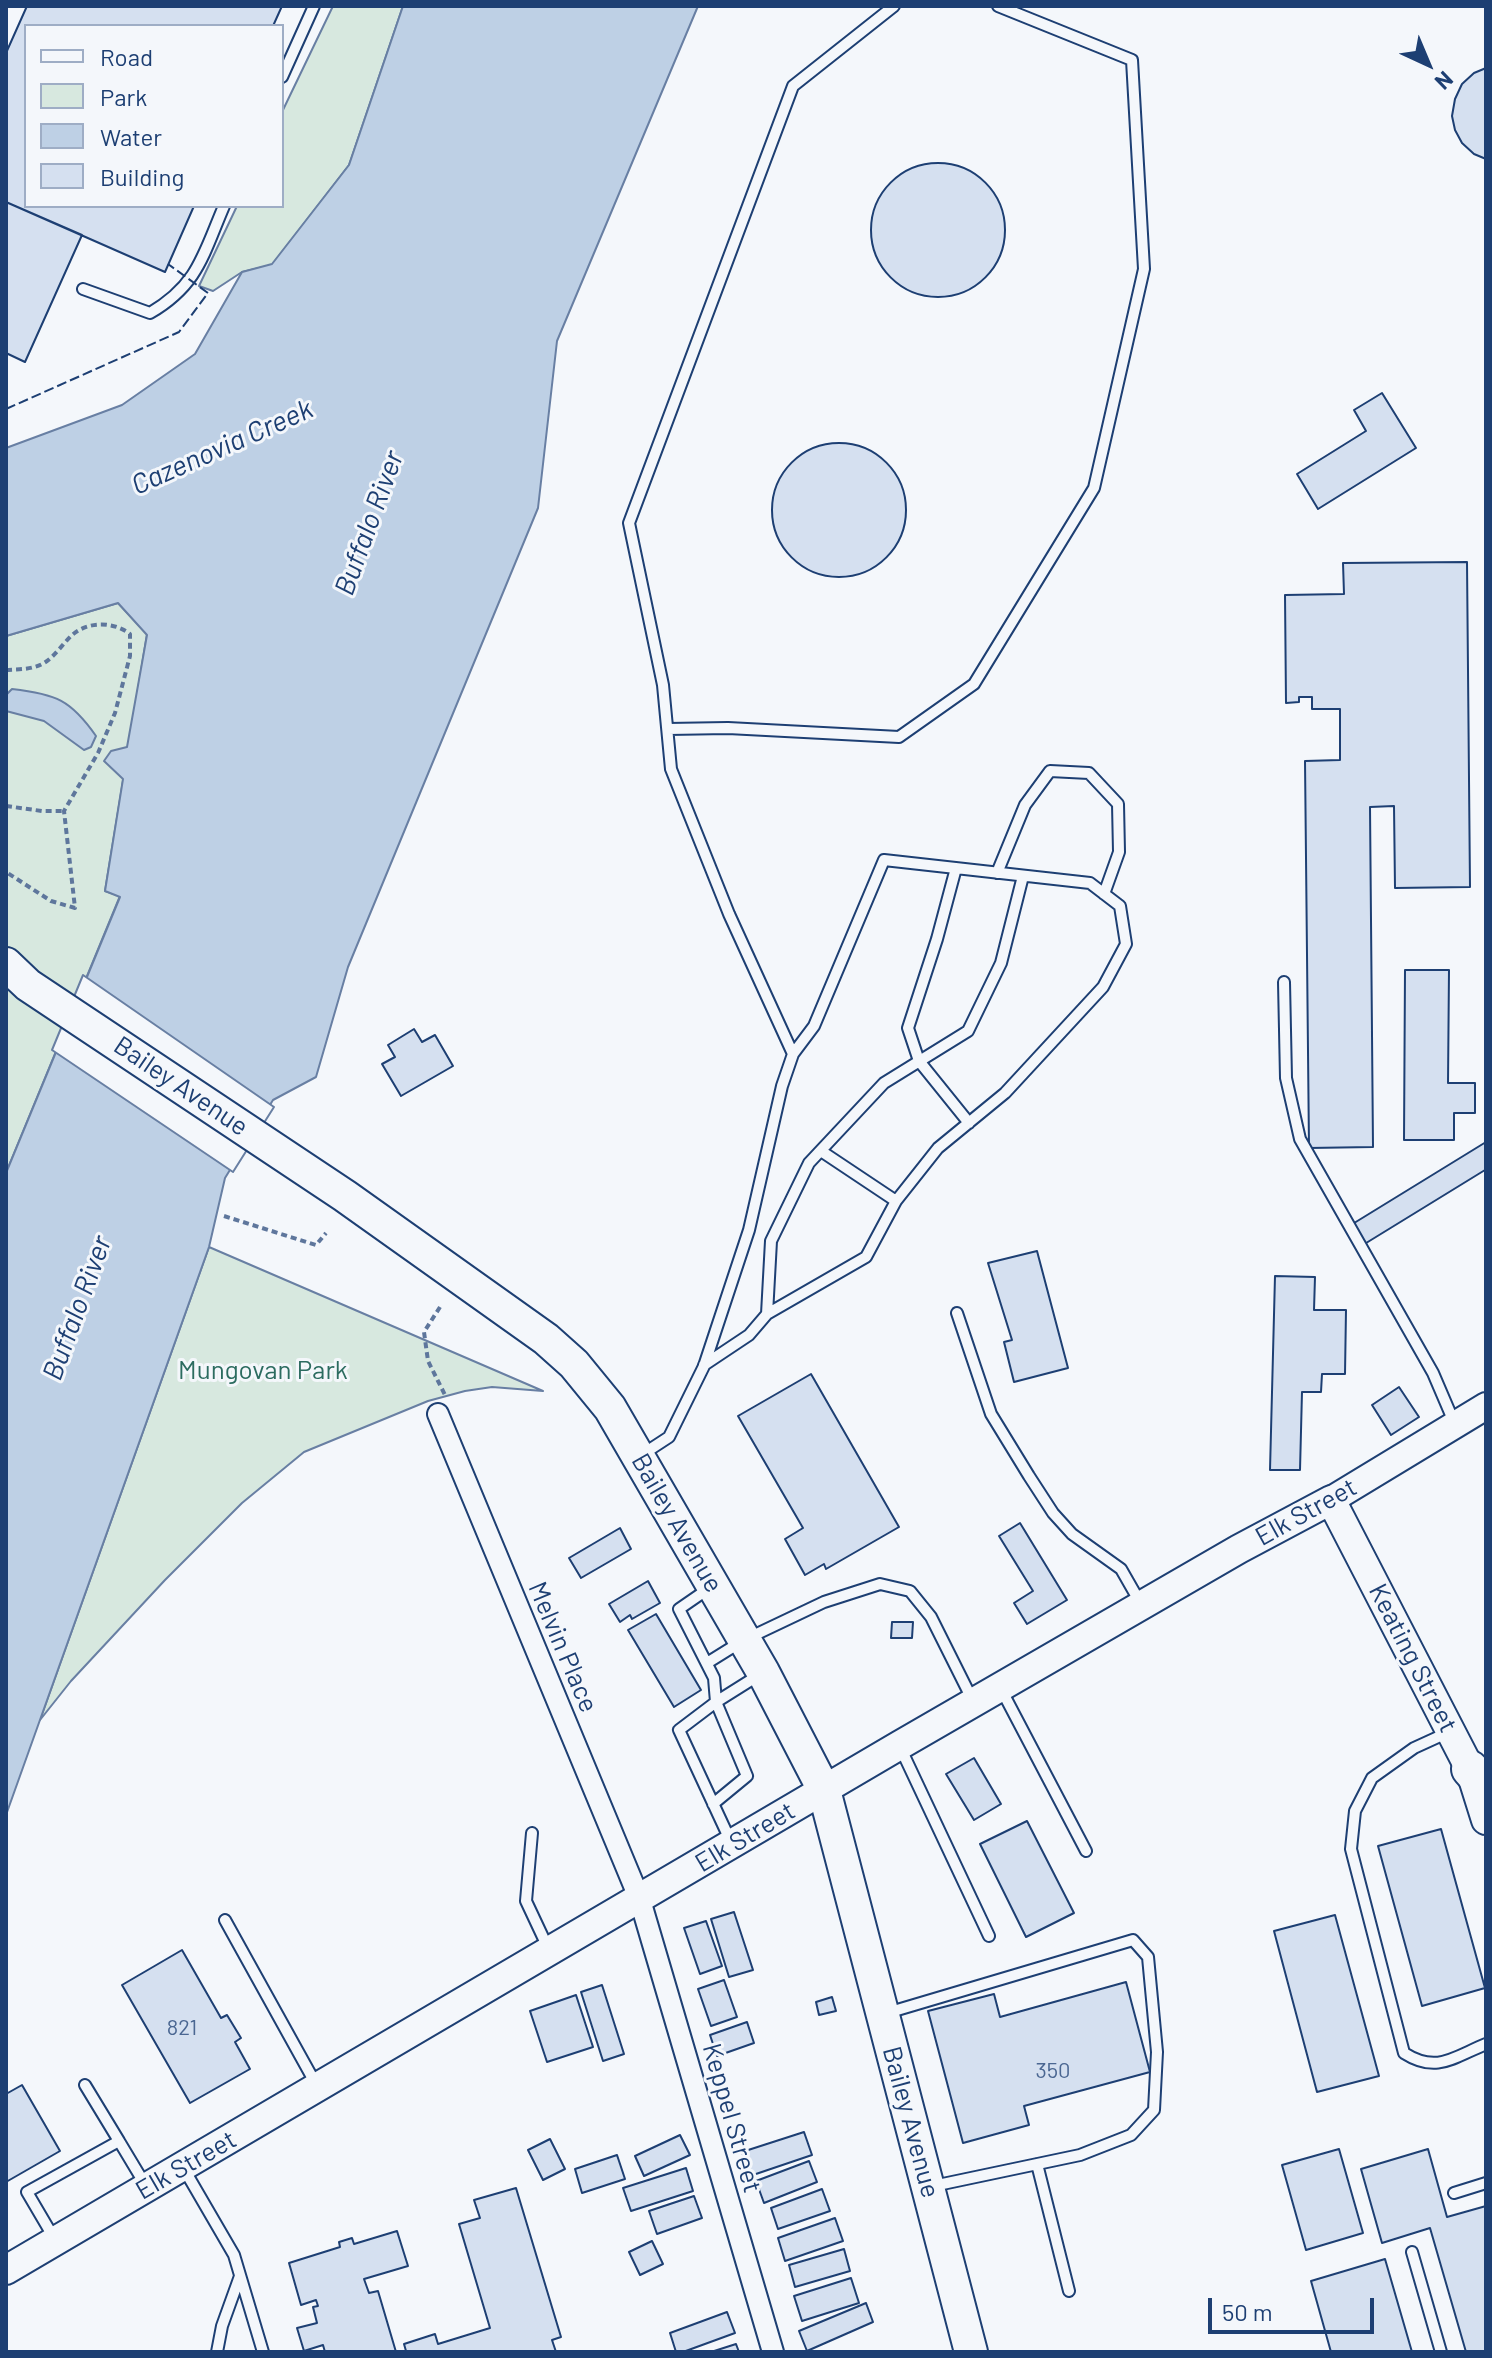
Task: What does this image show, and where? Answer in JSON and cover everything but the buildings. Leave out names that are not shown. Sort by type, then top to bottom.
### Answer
[{"type":"main road","name":"Bailey Avenue","points":[[6,964],[28,985],[345,1196],[546,1339],[574,1364],[610,1408],[763,1672],[824,1790],[971,2352]]},
{"type":"main road","name":"Elk Street","points":[[6,2270],[900,1745],[1239,1549],[1331,1500]]},
{"type":"main road","name":"Keating Street","points":[[1331,1500],[1478,1778],[1486,1820]]},
{"type":"street","name":"Elk Street","points":[[1331,1500],[1486,1406]]},
{"type":"street","name":"Melvin Place","points":[[438,1414],[640,1900]]},
{"type":"street","name":"Keppel Street","points":[[640,1900],[773,2352]]},
{"type":"lane","points":[[284,73],[314,6]]},
{"type":"lane","points":[[793,1054],[729,914],[671,769],[663,685],[629,523],[793,86],[894,6]]},
{"type":"lane","points":[[668,729],[728,728],[899,737],[974,684],[1094,488],[1144,269],[1132,60],[998,6]]},
{"type":"lane","points":[[83,289],[150,313],[173,300],[193,277],[223,208]]},
{"type":"lane","points":[[997,873],[1025,805],[1050,771],[1089,773],[1118,804],[1119,852],[1104,894]]},
{"type":"lane","points":[[639,1456],[669,1437],[704,1366],[749,1230],[782,1086],[793,1054],[814,1026],[884,860],[1090,883],[1120,906],[1126,944],[1103,987],[1005,1093],[938,1148],[896,1201],[866,1257],[767,1314],[749,1335],[704,1366]]},
{"type":"lane","points":[[956,868],[908,1028],[919,1061],[969,1123]]},
{"type":"lane","points":[[767,1314],[771,1241],[809,1163],[884,1083],[968,1031],[1001,963],[1023,876]]},
{"type":"lane","points":[[1284,982],[1286,1078],[1300,1139],[1433,1373],[1455,1424]]},
{"type":"lane","points":[[821,1151],[896,1201]]},
{"type":"lane","points":[[957,1313],[991,1414],[1029,1476],[1053,1513],[1072,1534],[1121,1569],[1142,1605]]},
{"type":"lane","points":[[707,1663],[744,1640],[824,1602],[880,1584],[910,1591],[931,1617],[974,1703]]},
{"type":"lane","points":[[713,1585],[679,1609],[714,1678],[716,1702],[747,1776],[713,1804]]},
{"type":"lane","points":[[732,1844],[679,1730],[763,1672]]},
{"type":"lane","points":[[1000,1687],[1086,1851]]},
{"type":"lane","points":[[1451,1731],[1414,1748],[1372,1778],[1355,1811],[1351,1849],[1404,2053],[1420,2063],[1436,2065],[1486,2044]]},
{"type":"lane","points":[[900,1745],[989,1936]]},
{"type":"lane","points":[[532,1833],[526,1901],[550,1952]]},
{"type":"lane","points":[[225,1920],[318,2088]]},
{"type":"lane","points":[[882,2015],[1133,1940],[1148,1957],[1157,2052],[1154,2110],[1131,2135],[1080,2155],[928,2186]]},
{"type":"lane","points":[[85,2085],[148,2188]]},
{"type":"lane","points":[[56,2241],[27,2192],[119,2141]]},
{"type":"lane","points":[[1037,2164],[1069,2291]]},
{"type":"lane","points":[[183,2167],[234,2255],[263,2352]]},
{"type":"lane","points":[[1454,2193],[1486,2183]]},
{"type":"lane","points":[[1412,2252],[1441,2352]]},
{"type":"lane","points":[[217,2352],[222,2326],[240,2276]]},
{"type":"path","points":[[6,670],[31,669],[46,662],[75,633],[101,624],[118,625],[130,634],[130,656],[115,713],[98,753],[64,811],[75,908],[51,901],[6,872]]},
{"type":"path","points":[[6,806],[64,811]]},
{"type":"path","points":[[224,1216],[316,1245],[326,1233]]},
{"type":"path","points":[[438,1414],[446,1398],[428,1361],[424,1332],[440,1307]]},
{"type":"green space","points":[[333,6],[403,6],[349,165],[272,265],[242,272],[213,291],[199,286],[236,208],[284,208],[284,108]]},
{"type":"green space","points":[[118,603],[147,634],[105,891],[120,896],[6,1173],[6,636]]},
{"type":"green space","name":"Mungovan Park","points":[[209,1247],[543,1391],[492,1387],[465,1391],[428,1401],[304,1452],[242,1503],[165,1580],[71,1681],[40,1720]]},
{"type":"water","points":[[403,6],[698,6],[557,341],[538,508],[348,967],[316,1077],[273,1100],[225,1178],[209,1247],[6,1815],[6,1173],[120,897],[105,891],[123,779],[104,761],[111,751],[127,747],[147,635],[118,603],[6,636],[6,448],[122,405],[195,354],[242,272],[272,264],[349,165]]},
{"type":"water","points":[[12,689],[40,693],[70,707],[96,736],[91,747],[84,750],[44,721],[6,711],[6,695]]},
{"type":"pier","points":[[83,975],[274,1107],[233,1172],[52,1050]]},
{"type":"fence","points":[[6,409],[179,332],[208,293],[168,264]]},
{"type":"water label","name":"Cazenovia Creek","points":[[222,447]]},
{"type":"water label","name":"Buffalo River","points":[[369,523]]},
{"type":"water label","name":"Buffalo River","points":[[77,1308]]}]
